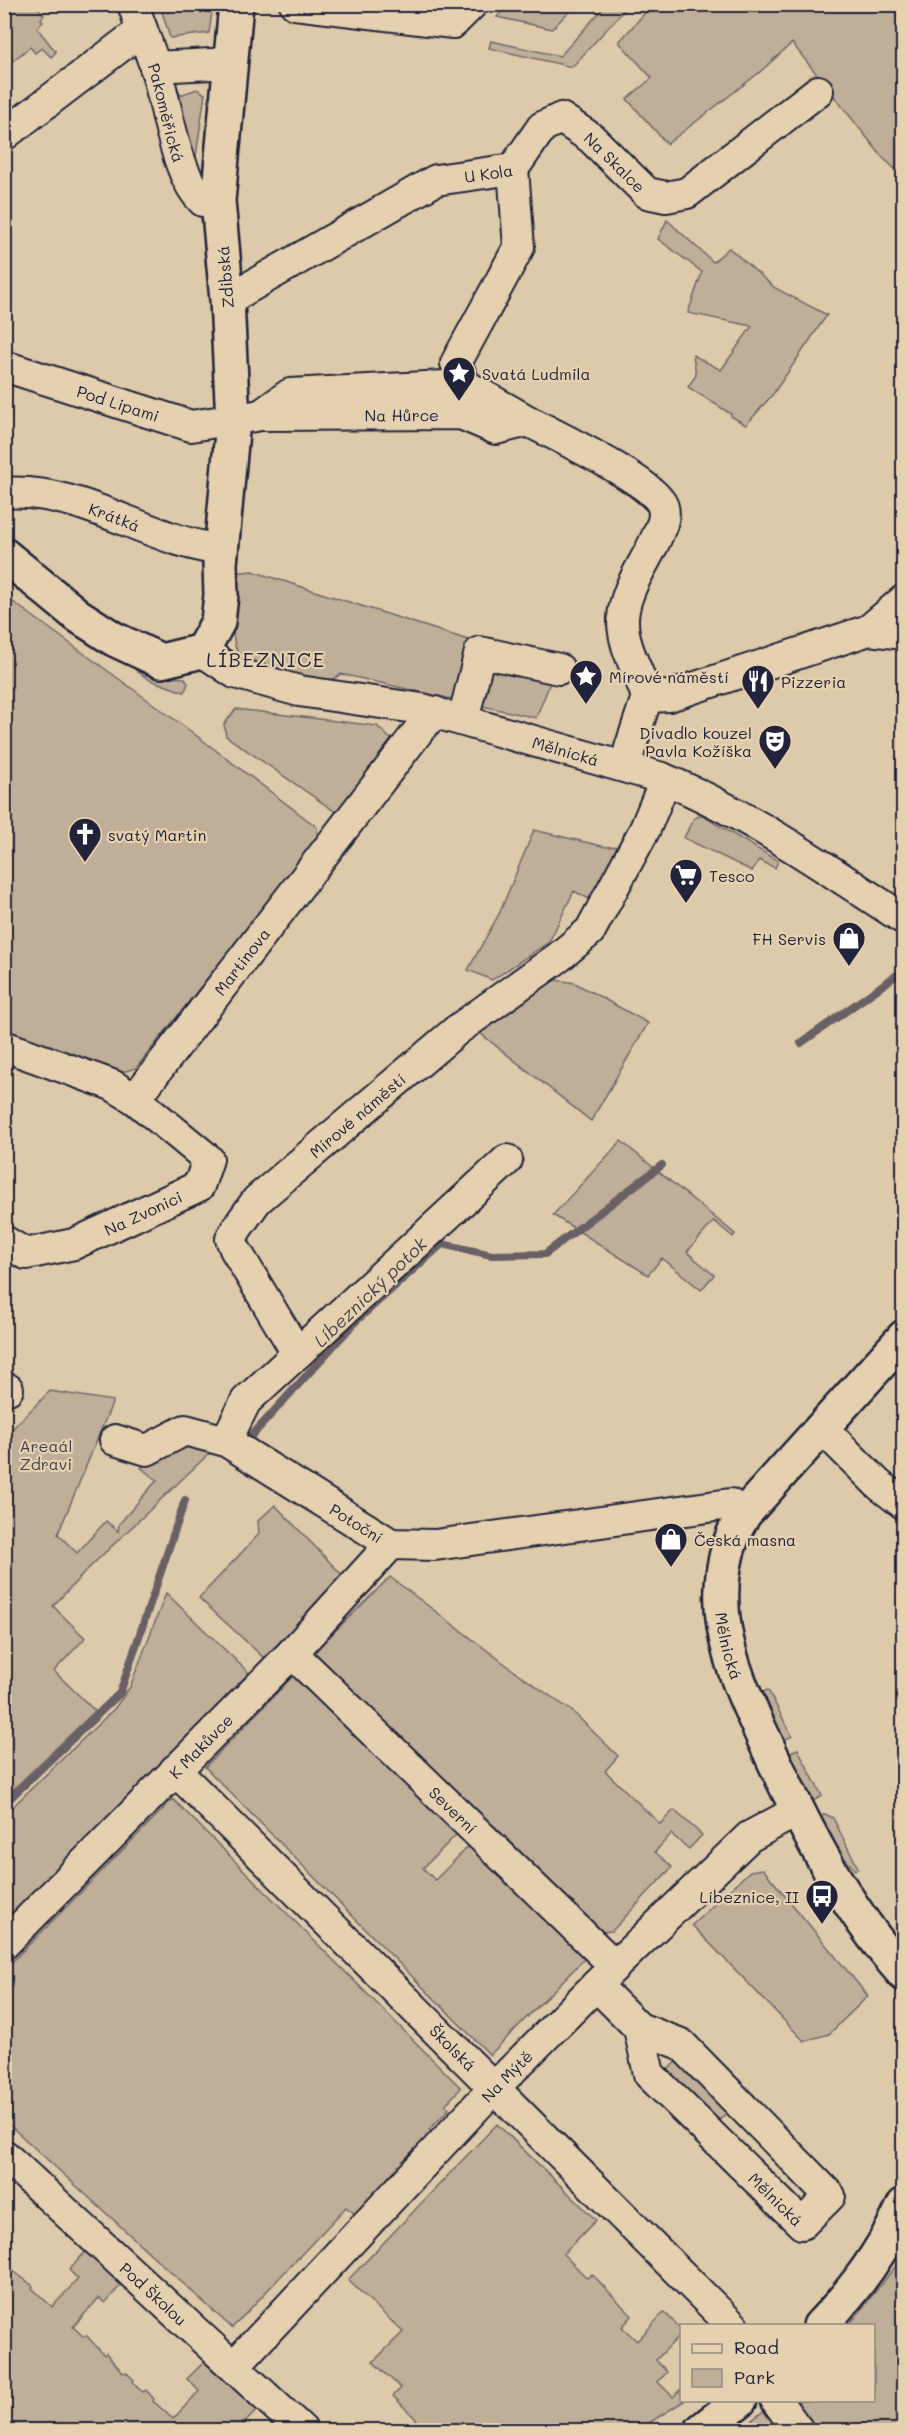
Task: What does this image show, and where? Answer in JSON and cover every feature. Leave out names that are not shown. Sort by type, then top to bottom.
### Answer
[{"type":"street","name":"Zdibská","points":[[222,550],[247,418],[227,300],[218,201],[236,4]]},
{"type":"street","points":[[295,4],[453,23],[472,4]]},
{"type":"street","points":[[4,135],[137,17]]},
{"type":"street","name":"Pakoměřická","points":[[137,17],[155,67],[182,166],[197,195],[203,201],[218,201]]},
{"type":"street","points":[[155,67],[230,63]]},
{"type":"street","name":"Na Skalce","points":[[513,169],[542,127],[561,118],[591,138],[647,193],[666,197],[687,193],[818,91]]},
{"type":"street","name":"U Kola","points":[[227,300],[436,180],[513,169],[519,247],[456,363],[465,385]]},
{"type":"street","name":"Pod Lipami","points":[[4,366],[191,426],[247,418]]},
{"type":"street","points":[[465,385],[528,421],[586,450],[646,488],[660,501],[664,517],[660,530],[633,582],[623,617],[627,649],[647,697],[630,748],[627,767]]},
{"type":"street","name":"Na Hůrce","points":[[247,418],[290,394],[465,385]]},
{"type":"street","name":"Na Hůrce","points":[[247,418],[461,414],[496,429],[528,421]]},
{"type":"street","name":"Krátká","points":[[4,493],[20,491],[57,496],[192,546],[222,550]]},
{"type":"street","points":[[4,555],[77,615],[114,639],[161,661],[202,651],[218,622],[222,550]]},
{"type":"street","points":[[647,697],[669,696],[869,630],[903,600]]},
{"type":"street","points":[[869,630],[903,634]]},
{"type":"street","name":"Mělnická","points":[[202,651],[235,673],[299,691],[435,712],[662,777],[699,793],[752,822],[903,919]]},
{"type":"street","points":[[463,720],[480,652],[559,669]]},
{"type":"street","name":"Martinova","points":[[135,1099],[435,712]]},
{"type":"street","name":"Mírové náměstí","points":[[297,1353],[231,1239],[237,1228],[257,1200],[457,1030],[559,957],[590,931],[645,829],[661,790],[662,777]]},
{"type":"street","points":[[4,1046],[112,1085],[135,1099]]},
{"type":"street","name":"Na Zvonici","points":[[4,1241],[26,1254],[74,1244],[199,1186],[208,1159],[135,1099]]},
{"type":"street","points":[[226,1441],[246,1401],[507,1160]]},
{"type":"street","name":"Mělnická","points":[[903,1337],[745,1513],[734,1532],[725,1561],[721,1588],[723,1625],[739,1681],[797,1811],[845,1898],[871,1936],[903,1974]]},
{"type":"street","points":[[821,1428],[878,1484],[903,1504]]},
{"type":"street","name":"Potoční","points":[[115,1440],[147,1450],[185,1430],[226,1441],[391,1544],[435,1545],[730,1504],[745,1513]]},
{"type":"street","name":"K Makůvce","points":[[4,1944],[292,1653],[391,1544]]},
{"type":"street","name":"Severní","points":[[292,1653],[606,1976]]},
{"type":"street","name":"Školská","points":[[175,1770],[732,2324]]},
{"type":"street","name":"Na Mýtě","points":[[234,2366],[494,2088],[606,1976],[749,1837],[797,1811]]},
{"type":"street","name":"Mělnická","points":[[606,1976],[639,2028],[649,2074],[802,2224],[830,2196],[681,2044],[639,2028]]},
{"type":"street","name":"Pod Školou","points":[[4,2155],[302,2430]]},
{"type":"street","points":[[821,2324],[842,2303],[890,2235],[903,2205]]},
{"type":"street","points":[[702,2430],[737,2402]]},
{"type":"street","points":[[777,2402],[798,2430]]},
{"type":"green space","points":[[508,4],[575,5],[552,29],[497,17]]},
{"type":"green space","points":[[607,4],[629,5],[572,67],[489,48],[491,41],[560,56]]},
{"type":"green space","points":[[4,5],[36,5],[44,15],[41,19],[43,22],[37,28],[56,52],[51,57],[42,48],[35,53],[30,47],[5,67]]},
{"type":"green space","points":[[160,5],[213,5],[209,33],[170,38]]},
{"type":"green space","points":[[652,5],[903,5],[903,176],[883,158],[792,43],[760,72],[667,144],[627,99],[652,78],[619,42]]},
{"type":"green space","points":[[177,86],[180,95],[197,89],[205,94],[195,163],[175,105]]},
{"type":"green space","points":[[667,220],[713,262],[729,248],[775,288],[827,315],[773,394],[746,425],[688,387],[696,375],[693,355],[721,370],[752,326],[688,313],[702,272],[658,239]]},
{"type":"green space","points":[[252,571],[559,669],[555,671],[536,718],[341,674],[323,685],[248,661],[240,656],[236,649],[233,629],[234,573]]},
{"type":"green space","points":[[5,596],[317,827],[317,841],[136,1068],[123,1072],[5,1033]]},
{"type":"green space","points":[[135,670],[153,676],[185,678],[188,684],[184,692],[150,680]]},
{"type":"green space","points":[[236,709],[377,726],[394,742],[340,815],[226,736],[224,724]]},
{"type":"green space","points":[[703,816],[778,861],[775,868],[759,860],[752,871],[684,838],[693,819]]},
{"type":"green space","points":[[534,830],[606,847],[621,846],[593,901],[574,891],[549,942],[492,980],[468,970],[500,912]]},
{"type":"green space","points":[[550,979],[575,983],[648,1023],[591,1121],[476,1030]]},
{"type":"green space","points":[[621,1141],[735,1234],[733,1237],[714,1221],[687,1252],[714,1275],[701,1290],[662,1258],[648,1275],[553,1215]]},
{"type":"green space","name":"Areaál Zdravi","points":[[50,1391],[113,1401],[58,1534],[77,1553],[106,1521],[118,1531],[119,1524],[157,1480],[141,1468],[165,1450],[214,1444],[216,1447],[91,1566],[53,1606],[85,1638],[54,1671],[95,1711],[5,1797],[5,1436]]},
{"type":"green space","points":[[275,1505],[344,1577],[264,1658],[199,1598],[259,1534],[258,1521]]},
{"type":"green space","points":[[390,1577],[517,1673],[572,1711],[618,1756],[605,1771],[660,1824],[674,1810],[702,1835],[689,1849],[671,1834],[655,1852],[672,1867],[612,1931],[601,1932],[313,1653]]},
{"type":"green space","points":[[166,1593],[249,1673],[5,1922],[5,1814],[115,1708],[130,1687]]},
{"type":"green space","points":[[296,1673],[461,1830],[423,1868],[435,1880],[473,1842],[590,1953],[490,2055],[205,1767]]},
{"type":"green space","points":[[768,1690],[792,1736],[778,1743],[757,1694]]},
{"type":"green space","points":[[798,1749],[822,1796],[806,1805],[783,1755]]},
{"type":"green space","points":[[173,1799],[461,2088],[445,2105],[449,2109],[429,2130],[438,2136],[361,2219],[346,2207],[232,2328],[5,2121],[4,1970]]},
{"type":"green space","points":[[825,1814],[833,1818],[858,1868],[855,1870],[812,1821]]},
{"type":"green space","points":[[763,1869],[868,1996],[829,2034],[804,2041],[692,1925],[750,1871]]},
{"type":"green space","points":[[679,2058],[730,2110],[715,2124],[667,2071]]},
{"type":"green space","points":[[497,2124],[596,2220],[563,2254],[587,2278],[592,2274],[632,2316],[622,2327],[637,2341],[664,2312],[680,2328],[680,2335],[656,2360],[667,2372],[658,2382],[673,2397],[680,2390],[680,2402],[682,2402],[638,2430],[405,2430],[416,2419],[393,2396],[401,2388],[373,2362],[403,2332],[348,2280]]},
{"type":"green space","points":[[86,2251],[122,2284],[105,2303],[99,2298],[73,2327],[84,2337],[86,2335],[104,2355],[106,2353],[123,2373],[126,2372],[143,2392],[146,2390],[154,2399],[153,2401],[173,2419],[199,2391],[187,2379],[204,2362],[257,2410],[238,2430],[5,2430],[5,2260],[13,2268],[12,2270],[33,2286],[32,2288],[52,2307],[78,2279],[69,2270]]},
{"type":"green space","points":[[903,2257],[903,2430],[814,2430],[792,2402],[875,2402],[875,2324],[850,2324]]},
{"type":"green space","points":[[765,2410],[781,2430],[739,2430]]},
{"type":"waterway","name":"Líbeznický potok","points":[[801,1043],[904,970]]},
{"type":"waterway","name":"Líbeznický potok","points":[[246,1442],[356,1321],[442,1244],[492,1255],[545,1254],[662,1165]]},
{"type":"waterway","name":"Líbeznický potok","points":[[4,1804],[120,1693],[185,1500]]},
{"type":"place","name":"Svatá Ludmila","points":[[459,402]]},
{"type":"place","name":"Mírové náměstí","points":[[586,705]]},
{"type":"place","name":"Pizzeria","points":[[758,710]]},
{"type":"place","name":"Divadlo kouzel Pavla Kožíška","points":[[775,770]]},
{"type":"place","name":"svatý Martin","points":[[85,863]]},
{"type":"place","name":"Tesco","points":[[686,904]]},
{"type":"place","name":"FH Servis","points":[[849,967]]},
{"type":"place","name":"Česká masna","points":[[671,1568]]},
{"type":"place","name":"Líbeznice, II","points":[[822,1925]]},
{"type":"district","name":"LÍBEZNICE","points":[[266,659]]}]
